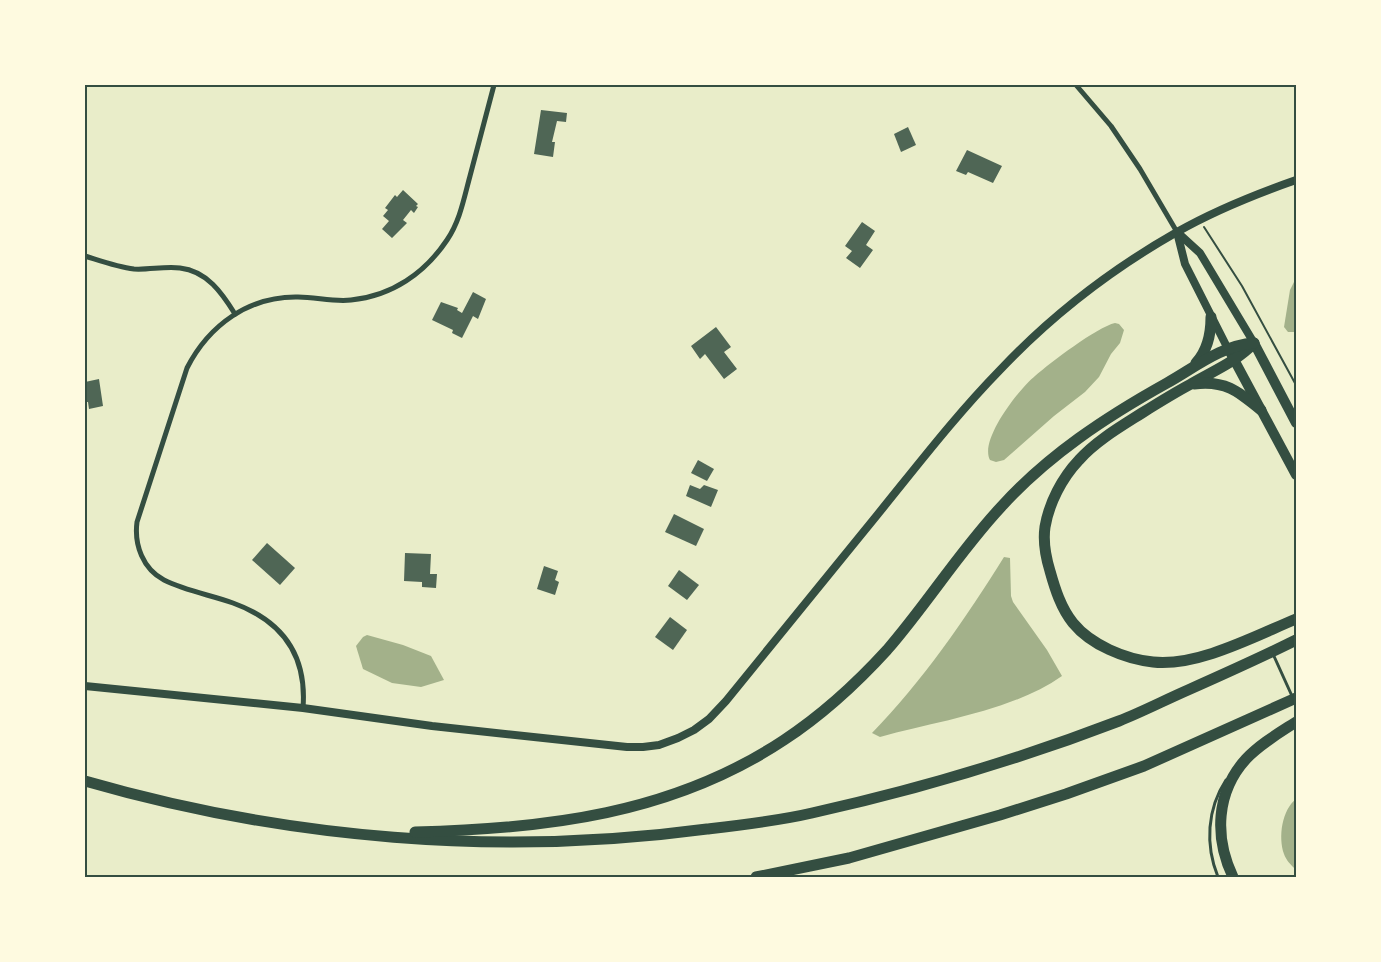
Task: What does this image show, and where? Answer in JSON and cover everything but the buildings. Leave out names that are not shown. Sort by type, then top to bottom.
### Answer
[{"type":"highway","points":[[1188,371],[1206,349],[1211,329],[1211,317]]},
{"type":"highway","points":[[358,834],[483,830],[572,820],[605,814],[675,794],[711,780],[749,761],[784,740],[817,716],[853,685],[888,648],[1000,507],[1039,469],[1078,437],[1118,411],[1228,349],[1242,344],[1254,343]]},
{"type":"highway","points":[[1254,343],[1234,360],[1190,384],[1120,427],[1078,460],[1052,501],[1044,528],[1046,558],[1057,595],[1073,623],[1094,641],[1122,655],[1152,662],[1174,663],[1197,658],[1296,619]]},
{"type":"highway","points":[[1190,384],[1206,382],[1222,384],[1238,392],[1261,410]]},
{"type":"highway","points":[[85,781],[215,813],[289,826],[358,834],[476,842],[588,841],[684,832],[811,813],[929,783],[1056,744],[1122,720],[1296,640]]},
{"type":"highway","points":[[756,877],[849,858],[1057,797],[1144,766],[1295,699]]},
{"type":"highway","points":[[1233,877],[1226,863],[1222,847],[1220,816],[1230,783],[1237,770],[1248,757],[1260,746],[1296,722]]},
{"type":"main road","points":[[1254,343],[1296,422]]},
{"type":"main road","points":[[1228,349],[1296,475]]},
{"type":"street","points":[[303,708],[305,691],[299,662],[296,654],[279,631],[248,609],[164,580],[151,571],[138,548],[136,522],[185,373],[197,350],[211,332],[235,314],[256,304],[278,298],[298,297],[340,301],[365,298],[396,287],[426,267],[434,259],[448,239],[458,217],[494,85]]},
{"type":"street","points":[[1076,85],[1112,126],[1177,232],[1185,264],[1228,349]]},
{"type":"street","points":[[85,686],[303,708],[432,726],[626,747],[659,745],[694,730],[726,701],[958,416],[1000,369],[1085,293],[1177,232],[1200,220],[1296,180]]},
{"type":"street","points":[[1177,232],[1200,253],[1254,343]]},
{"type":"street","points":[[85,256],[129,268],[179,268],[197,273],[221,292],[235,314]]},
{"type":"lane","points":[[1272,652],[1295,699]]},
{"type":"lane","points":[[1218,877],[1210,854],[1209,832],[1211,816],[1222,785],[1231,771],[1248,757]]},
{"type":"path","points":[[1200,220],[1242,286],[1296,385]]},
{"type":"shaded area","points":[[1296,278],[1296,332],[1288,332],[1284,327],[1290,290]]},
{"type":"shaded area","points":[[1115,323],[1119,324],[1124,330],[1120,343],[1111,354],[1099,377],[1085,392],[1054,416],[1004,460],[996,462],[990,460],[988,451],[995,428],[1002,415],[1028,383],[1074,346],[1097,331]]},
{"type":"shaded area","points":[[1004,557],[1010,558],[1011,596],[1013,602],[1047,650],[1062,676],[1021,698],[974,714],[880,737],[872,733],[926,671]]},
{"type":"shaded area","points":[[367,635],[403,645],[431,656],[444,680],[421,687],[392,683],[363,669],[356,646]]},
{"type":"shaded area","points":[[1296,799],[1296,870],[1285,856],[1281,832],[1287,810]]}]
